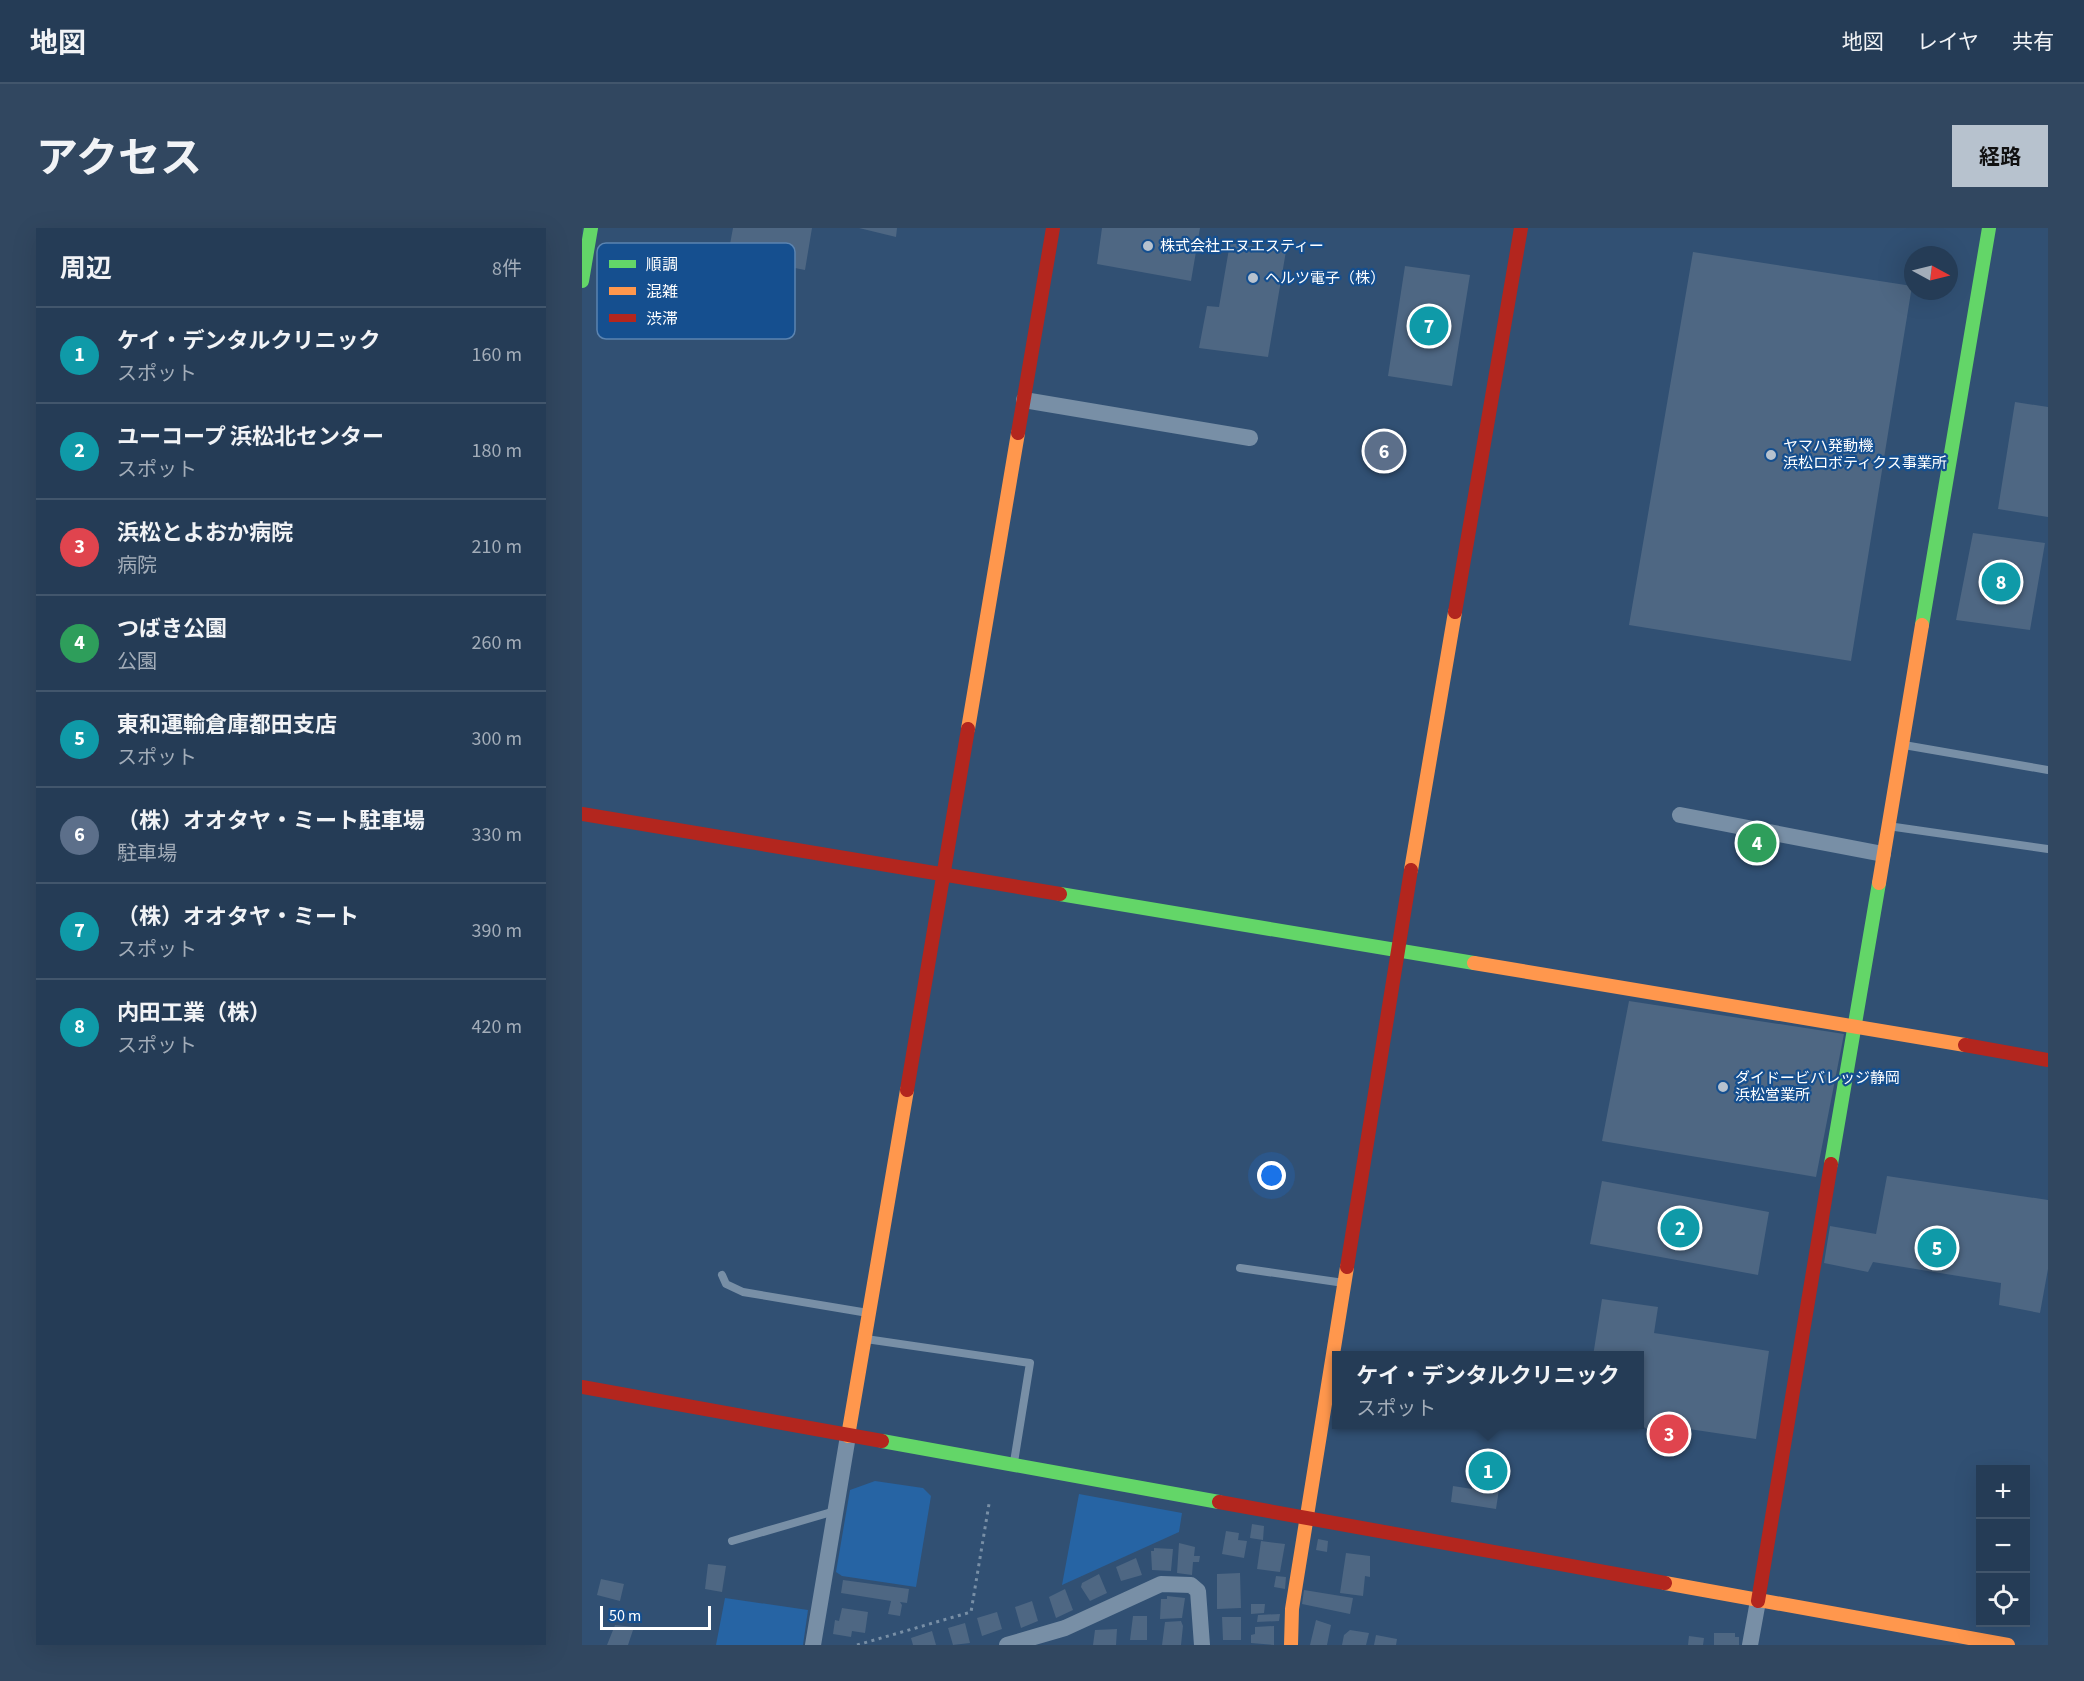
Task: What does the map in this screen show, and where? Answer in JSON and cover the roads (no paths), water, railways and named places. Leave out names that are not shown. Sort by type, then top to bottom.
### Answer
[{"type":"street","points":[[582,281],[591,228]]},
{"type":"street","points":[[813,1645],[1053,228]]},
{"type":"street","points":[[1334,1351],[1397,950],[1521,228]]},
{"type":"street","points":[[1750,1645],[1989,228]]},
{"type":"street","points":[[1024,400],[1250,438]]},
{"type":"street","points":[[582,814],[2048,1060]]},
{"type":"street","points":[[1680,815],[1883,854]]},
{"type":"street","points":[[1291,1645],[1292,1609],[1332,1363]]},
{"type":"street","points":[[582,1387],[2008,1645]]},
{"type":"street","points":[[1007,1645],[1065,1628],[1161,1584],[1191,1585],[1200,1596],[1202,1645]]},
{"type":"street","points":[[1065,1628],[1071,1645]]},
{"type":"lane","points":[[1902,744],[2048,770]]},
{"type":"lane","points":[[1888,826],[2048,849]]},
{"type":"lane","points":[[1240,1268],[1345,1283]]},
{"type":"lane","points":[[722,1275],[726,1284],[743,1292],[869,1313]]},
{"type":"lane","points":[[864,1339],[1030,1364],[1013,1466]]},
{"type":"lane","points":[[732,1541],[836,1511]]},
{"type":"place","name":"株式会社エヌエスティー","points":[[1148,246]]},
{"type":"place","name":"ヘルツ電子（株）","points":[[1253,278]]},
{"type":"place","name":"（株）オオタヤ・ミート","points":[[1429,326]]},
{"type":"place","name":"（株）オオタヤ・ミート駐車場","points":[[1384,451]]},
{"type":"place","name":"ヤマハ発動機 浜松ロボティクス事業所","points":[[1771,455]]},
{"type":"place","name":"内田工業（株）","points":[[2001,582]]},
{"type":"place","name":"つばき公園","points":[[1757,843]]},
{"type":"place","name":"ダイドービバレッジ静岡 浜松営業所","points":[[1723,1087]]},
{"type":"place","name":"ユーコープ 浜松北センター","points":[[1680,1228]]},
{"type":"place","name":"東和運輸倉庫都田支店","points":[[1937,1248]]},
{"type":"place","name":"浜松とよおか病院","points":[[1669,1434]]},
{"type":"place","name":"ケイ・デンタルクリニック","points":[[1488,1471]]}]
